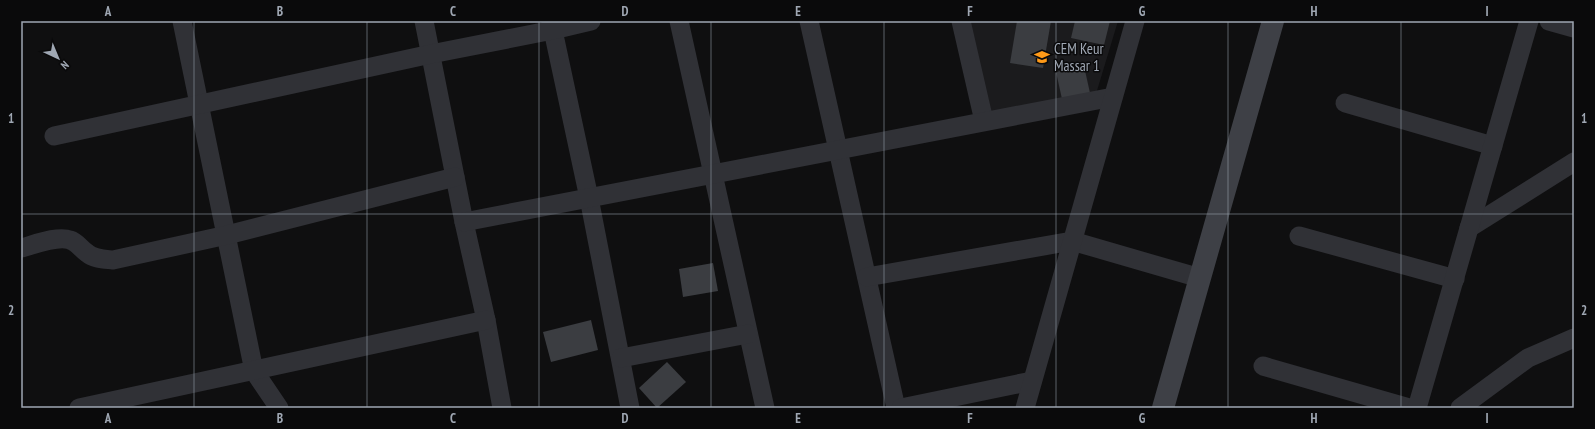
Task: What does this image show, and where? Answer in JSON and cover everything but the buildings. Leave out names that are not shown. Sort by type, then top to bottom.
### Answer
[{"type":"street","points":[[182,21],[254,371],[279,408]]},
{"type":"street","points":[[424,21],[464,222],[486,320],[502,408]]},
{"type":"street","points":[[54,136],[431,54],[552,26],[591,21]]},
{"type":"street","points":[[679,21],[765,408]]},
{"type":"street","points":[[809,21],[896,408]]},
{"type":"street","points":[[961,21],[984,121]]},
{"type":"street","points":[[1024,408],[1135,21]]},
{"type":"street","points":[[1163,408],[1273,21]]},
{"type":"street","points":[[1417,408],[1529,21]]},
{"type":"street","points":[[1549,21],[1574,28]]},
{"type":"street","points":[[552,26],[589,198],[630,408]]},
{"type":"street","points":[[464,222],[1113,97]]},
{"type":"street","points":[[1345,103],[1493,146]]},
{"type":"street","points":[[1469,228],[1574,162]]},
{"type":"street","points":[[21,248],[60,239],[69,239],[88,254],[101,259],[113,260],[226,235],[455,178]]},
{"type":"street","points":[[1299,236],[1455,279]]},
{"type":"street","points":[[867,277],[1072,241],[1200,278]]},
{"type":"street","points":[[79,408],[486,320]]},
{"type":"street","points":[[621,358],[748,334]]},
{"type":"street","points":[[1460,408],[1528,358],[1574,338]]},
{"type":"street","points":[[1263,366],[1409,408]]},
{"type":"street","points":[[901,408],[1032,381]]},
{"type":"shaded area","name":"CEM Keur Massar 1","points":[[969,21],[1118,21],[1096,94],[989,113]]},
{"type":"place","name":"CEM Keur Massar 1","points":[[1042,57]]}]
